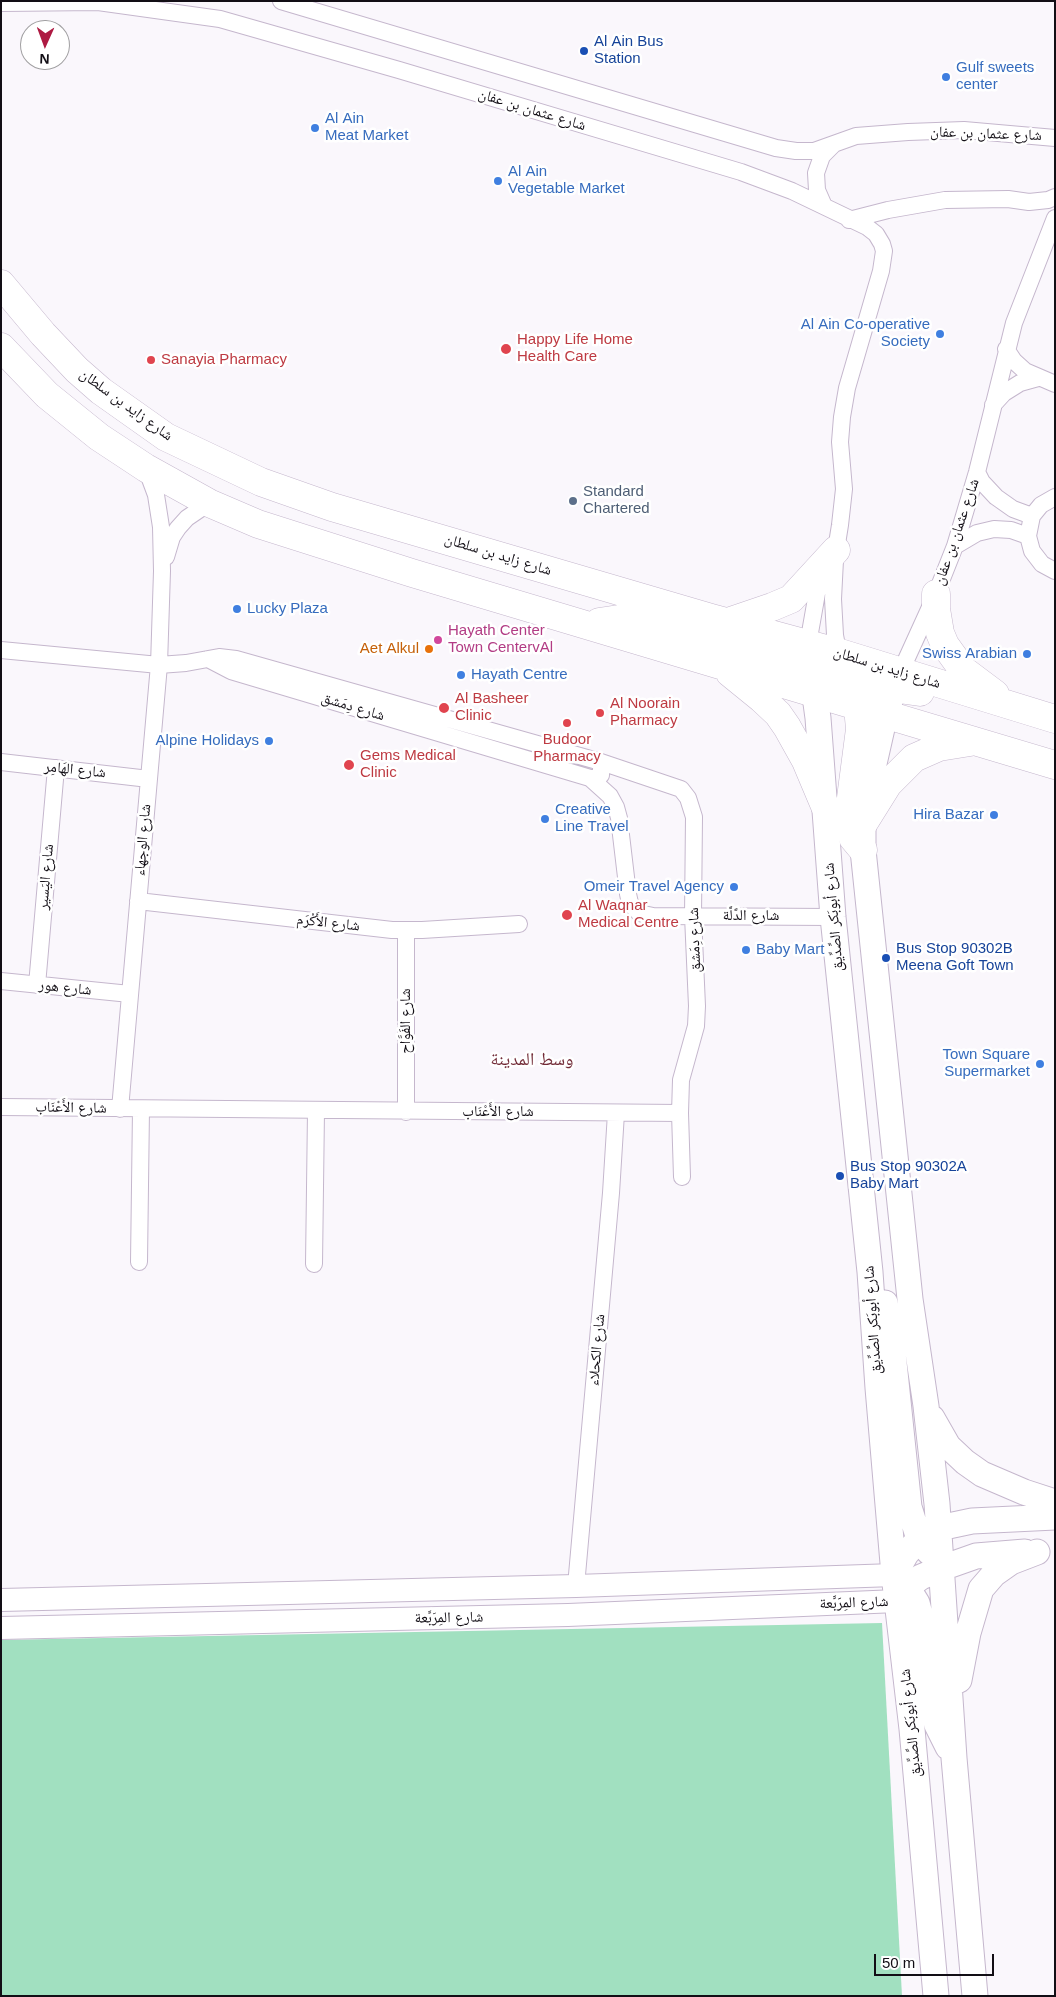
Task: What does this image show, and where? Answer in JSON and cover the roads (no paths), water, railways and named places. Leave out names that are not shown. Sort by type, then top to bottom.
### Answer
[{"type":"highway","name":"شارع زايد بن سلطان","points":[[1,284],[43,334],[77,370],[101,391],[166,437],[195,452],[288,493],[728,622],[835,674],[885,715],[1055,765]]},
{"type":"highway","name":"شارع زايد بن سلطان","points":[[1,347],[47,395],[99,437],[146,468],[210,503],[258,524],[716,664],[898,679],[1012,707],[1055,720]]},
{"type":"highway","points":[[728,622],[772,608],[791,598],[836,550]]},
{"type":"highway","points":[[936,594],[936,609],[940,632],[952,657],[963,670],[1012,707]]},
{"type":"highway","points":[[584,624],[619,620],[646,620],[835,674],[898,679]]},
{"type":"highway","points":[[716,664],[762,699],[787,726],[806,761],[825,806]]},
{"type":"highway","points":[[835,674],[860,729],[848,821],[853,838],[863,837],[888,784],[914,758],[938,747],[974,741]]},
{"type":"main road","name":"شارع أبوبَكر الصِّدِّيق","points":[[835,674],[818,718],[833,917],[870,1272],[936,1996]]},
{"type":"main road","points":[[898,679],[885,715],[863,837],[910,1299],[926,1406],[929,1534]]},
{"type":"main road","points":[[870,1272],[879,1287],[890,1324],[909,1506],[929,1534],[942,1568],[954,1758],[976,1996]]},
{"type":"main road","points":[[926,1406],[948,1446],[965,1462],[982,1474],[1024,1492],[1055,1502]]},
{"type":"main road","points":[[900,1588],[906,1554],[929,1534],[972,1521],[1055,1517]]},
{"type":"main road","points":[[900,1588],[920,1577],[976,1556],[1046,1553]]},
{"type":"main road","points":[[952,1725],[968,1633],[981,1589],[994,1574],[1011,1562],[1046,1553]]},
{"type":"main road","points":[[900,1588],[917,1603],[921,1618],[937,1725],[954,1758]]},
{"type":"street","name":"شارع عثمان بن عفان","points":[[281,1],[776,148],[814,151],[856,136],[964,130],[1055,138]]},
{"type":"street","name":"شارع عثمان بن عفان","points":[[1,3],[98,2],[220,19],[741,172],[792,191],[867,227],[876,234],[884,251],[881,272],[843,407],[840,442],[844,488],[836,550],[833,599],[835,674]]},
{"type":"street","points":[[824,206],[817,190],[816,173],[822,156],[836,142]]},
{"type":"street","points":[[849,220],[888,210],[945,200],[1029,202],[1048,200],[1055,197]]},
{"type":"street","name":"شارع عثمان بن عفان","points":[[898,679],[955,546],[978,472],[1006,349],[1026,289],[1055,218]]},
{"type":"street","points":[[1006,349],[1014,361],[1025,371],[1055,384]]},
{"type":"street","points":[[993,404],[1012,388],[1038,378]]},
{"type":"street","name":"شارع الوجهاء","points":[[120,1109],[159,665],[162,571],[158,510],[156,495],[146,468]]},
{"type":"street","points":[[978,472],[982,482],[996,497],[1013,509],[1032,516]]},
{"type":"street","points":[[1055,497],[1040,505],[1032,516],[1028,536],[1032,551],[1037,558],[1042,564],[1055,571]]},
{"type":"street","name":"شارع الوجهاء","points":[[162,571],[169,546],[178,528],[187,518],[210,503]]},
{"type":"street","points":[[955,546],[976,533],[994,529],[1011,530],[1028,536]]},
{"type":"street","points":[[835,674],[817,593],[836,550]]},
{"type":"street","name":"شارع دِمَشق","points":[[1,650],[159,665],[186,664],[220,657],[236,658],[601,762],[681,789],[688,798],[694,817],[693,916],[696,983],[696,1026],[681,1080],[682,1177]]},
{"type":"street","name":"شارع دِمَشق","points":[[208,659],[231,671],[590,778]]},
{"type":"street","name":"شارع الهَامِر","points":[[1,762],[149,779]]},
{"type":"street","points":[[590,778],[597,778],[601,775],[601,762]]},
{"type":"street","name":"شارع اليَسير","points":[[37,985],[56,768]]},
{"type":"street","name":"شارع الدَّلَّة","points":[[590,778],[610,796],[616,807],[628,894],[635,910],[639,913],[653,916],[833,917]]},
{"type":"street","name":"شارع الأَكْرَم","points":[[138,902],[384,929],[406,930],[519,924]]},
{"type":"street","name":"شارع الفَوَّاح","points":[[406,930],[406,1112]]},
{"type":"street","name":"شارع هور","points":[[1,981],[130,994]]},
{"type":"street","name":"شارع الأَعْنَاب","points":[[1,1106],[406,1112],[680,1113]]},
{"type":"street","points":[[139,1262],[141,1109]]},
{"type":"street","points":[[314,1264],[316,1111]]},
{"type":"street","name":"شارع الكحلاء","points":[[576,1586],[611,1193],[616,1113]]},
{"type":"street","name":"شارع المِرَبَّعة","points":[[1,1600],[576,1586],[900,1588]]},
{"type":"street","name":"شارع المِرَبَّعة","points":[[1,1628],[568,1615],[900,1588]]},
{"type":"place","name":"Al Ain Bus Station","points":[[584,51]]},
{"type":"place","name":"Gulf sweets center","points":[[946,77]]},
{"type":"place","name":"Al Ain Meat Market","points":[[315,128]]},
{"type":"place","name":"Al Ain Vegetable Market","points":[[498,181]]},
{"type":"place","name":"Al Ain Co-operative Society","points":[[940,334]]},
{"type":"place","name":"Happy Life Home Health Care","points":[[506,349]]},
{"type":"place","name":"Sanayia Pharmacy","points":[[151,360]]},
{"type":"place","name":"Standard Chartered","points":[[573,501]]},
{"type":"place","name":"Lucky Plaza","points":[[237,609]]},
{"type":"place","name":"Hayath Center Town CentervAl","points":[[438,640]]},
{"type":"place","name":"Aet Alkul","points":[[429,649]]},
{"type":"place","name":"Swiss Arabian","points":[[1027,654]]},
{"type":"place","name":"Hayath Centre","points":[[461,675]]},
{"type":"place","name":"Al Basheer Clinic","points":[[444,708]]},
{"type":"place","name":"Al Noorain Pharmacy","points":[[600,713]]},
{"type":"place","name":"Budoor Pharmacy","points":[[567,723]]},
{"type":"place","name":"Alpine Holidays","points":[[269,741]]},
{"type":"place","name":"Gems Medical Clinic","points":[[349,765]]},
{"type":"place","name":"Hira Bazar","points":[[994,815]]},
{"type":"place","name":"Creative Line Travel","points":[[545,819]]},
{"type":"place","name":"Omeir Travel Agency","points":[[734,887]]},
{"type":"place","name":"Al Waqnar Medical Centre","points":[[567,915]]},
{"type":"place","name":"Baby Mart","points":[[746,950]]},
{"type":"place","name":"Bus Stop 90302B Meena Goft Town","points":[[886,958]]},
{"type":"place","name":"Town Square Supermarket","points":[[1040,1064]]},
{"type":"place","name":"Bus Stop 90302A Baby Mart","points":[[840,1176]]},
{"type":"district","name":"وسط المدينة","points":[[532,1060]]}]
